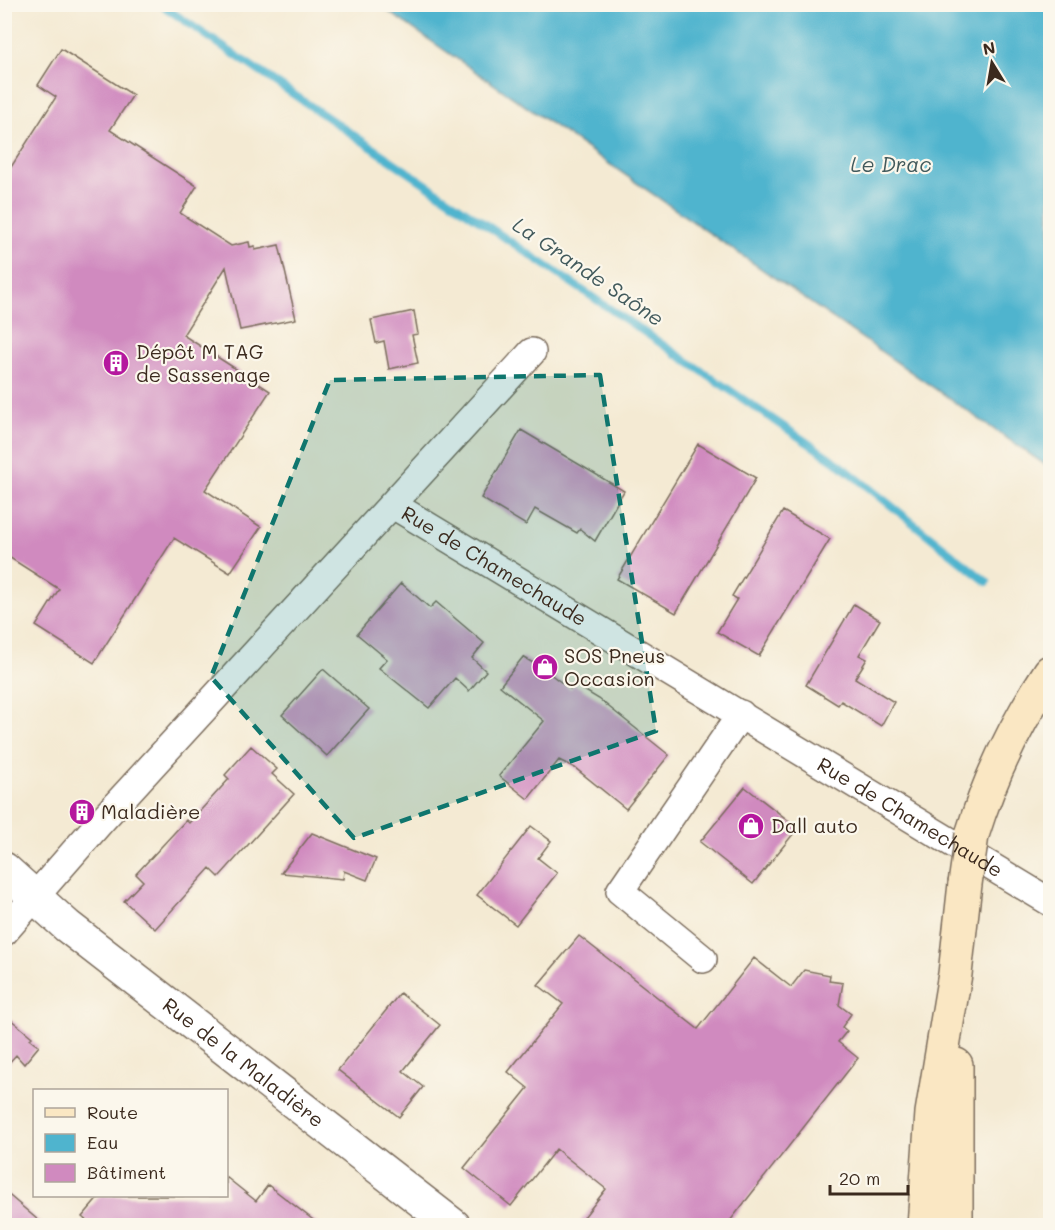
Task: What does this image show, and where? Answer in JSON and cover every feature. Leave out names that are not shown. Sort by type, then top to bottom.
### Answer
[{"type":"main road","points":[[924,1226],[932,1113],[956,974],[972,835],[984,796],[997,768],[1050,672]]},
{"type":"main road","points":[[956,974],[956,1226]]},
{"type":"street","points":[[393,505],[532,352]]},
{"type":"street","name":"Rue de Chamechaude","points":[[4,932],[102,820],[393,505],[1050,902]]},
{"type":"street","points":[[703,959],[620,891],[741,714]]},
{"type":"street","name":"Rue de la Maladière","points":[[4,868],[67,926],[453,1226]]},
{"type":"highlighted area","points":[[600,375],[656,731],[354,838],[211,677],[330,380]]},
{"type":"water","name":"Le Drac","points":[[379,5],[1050,5],[1050,468]]},
{"type":"building","name":"Dépôt M TAG de Sassenage","points":[[61,49],[133,95],[110,130],[197,186],[180,213],[231,246],[249,242],[250,247],[255,246],[255,250],[279,245],[296,319],[240,330],[226,267],[183,335],[270,391],[205,490],[261,527],[230,573],[174,538],[94,663],[36,626],[59,589],[4,554],[4,178],[56,97],[38,85]]},
{"type":"building","points":[[414,311],[418,334],[412,335],[418,363],[389,369],[384,341],[376,343],[371,320]]},
{"type":"building","points":[[521,430],[624,491],[595,541],[580,529],[577,533],[535,509],[526,525],[481,498]]},
{"type":"building","points":[[698,444],[756,478],[676,613],[617,579]]},
{"type":"building","points":[[783,511],[830,539],[759,656],[717,632],[737,599],[732,596]]},
{"type":"building","points":[[401,583],[430,608],[436,602],[484,643],[472,658],[486,671],[469,691],[455,678],[429,708],[379,668],[387,659],[357,634]]},
{"type":"building","points":[[854,604],[880,620],[859,655],[867,659],[855,678],[894,702],[881,726],[841,701],[838,705],[806,685]]},
{"type":"building","points":[[523,657],[570,689],[574,684],[599,699],[669,755],[626,809],[575,768],[559,760],[528,799],[499,776],[544,721],[500,686]]},
{"type":"building","points":[[323,669],[369,709],[327,756],[282,715]]},
{"type":"building","points":[[251,746],[277,769],[272,774],[294,794],[219,877],[210,868],[155,929],[124,901],[143,881],[136,874],[186,820],[189,823],[229,779],[225,775]]},
{"type":"building","points":[[745,787],[798,828],[753,884],[700,842]]},
{"type":"building","points":[[531,826],[551,841],[538,858],[557,873],[516,925],[477,895]]},
{"type":"building","points":[[312,833],[376,859],[367,880],[344,871],[343,879],[281,873]]},
{"type":"building","points":[[579,936],[698,1029],[754,958],[791,987],[804,970],[830,975],[829,981],[843,983],[839,1005],[851,1014],[842,1027],[847,1031],[838,1042],[858,1058],[726,1226],[577,1226],[606,1189],[556,1149],[511,1206],[464,1168],[528,1088],[508,1072],[563,1004],[538,985]]},
{"type":"building","points":[[400,993],[440,1025],[403,1071],[423,1087],[399,1117],[338,1070]]},
{"type":"building","points":[[4,1014],[32,1037],[30,1039],[39,1046],[24,1064],[16,1055],[4,1068]]},
{"type":"building","points":[[228,1179],[256,1201],[268,1185],[321,1226],[93,1226],[82,1217],[99,1197],[228,1197]]},
{"type":"building","points":[[4,1191],[45,1226],[4,1226]]},
{"type":"waterway","name":"La Grande Saône","points":[[160,4],[839,464],[987,582]]},
{"type":"place","name":"Dépôt M TAG de Sassenage","points":[[116,363]]},
{"type":"place","name":"SOS Pneus Occasion","points":[[545,667]]},
{"type":"place","name":"Maladière","points":[[82,812]]},
{"type":"place","name":"Dall auto","points":[[751,826]]}]
